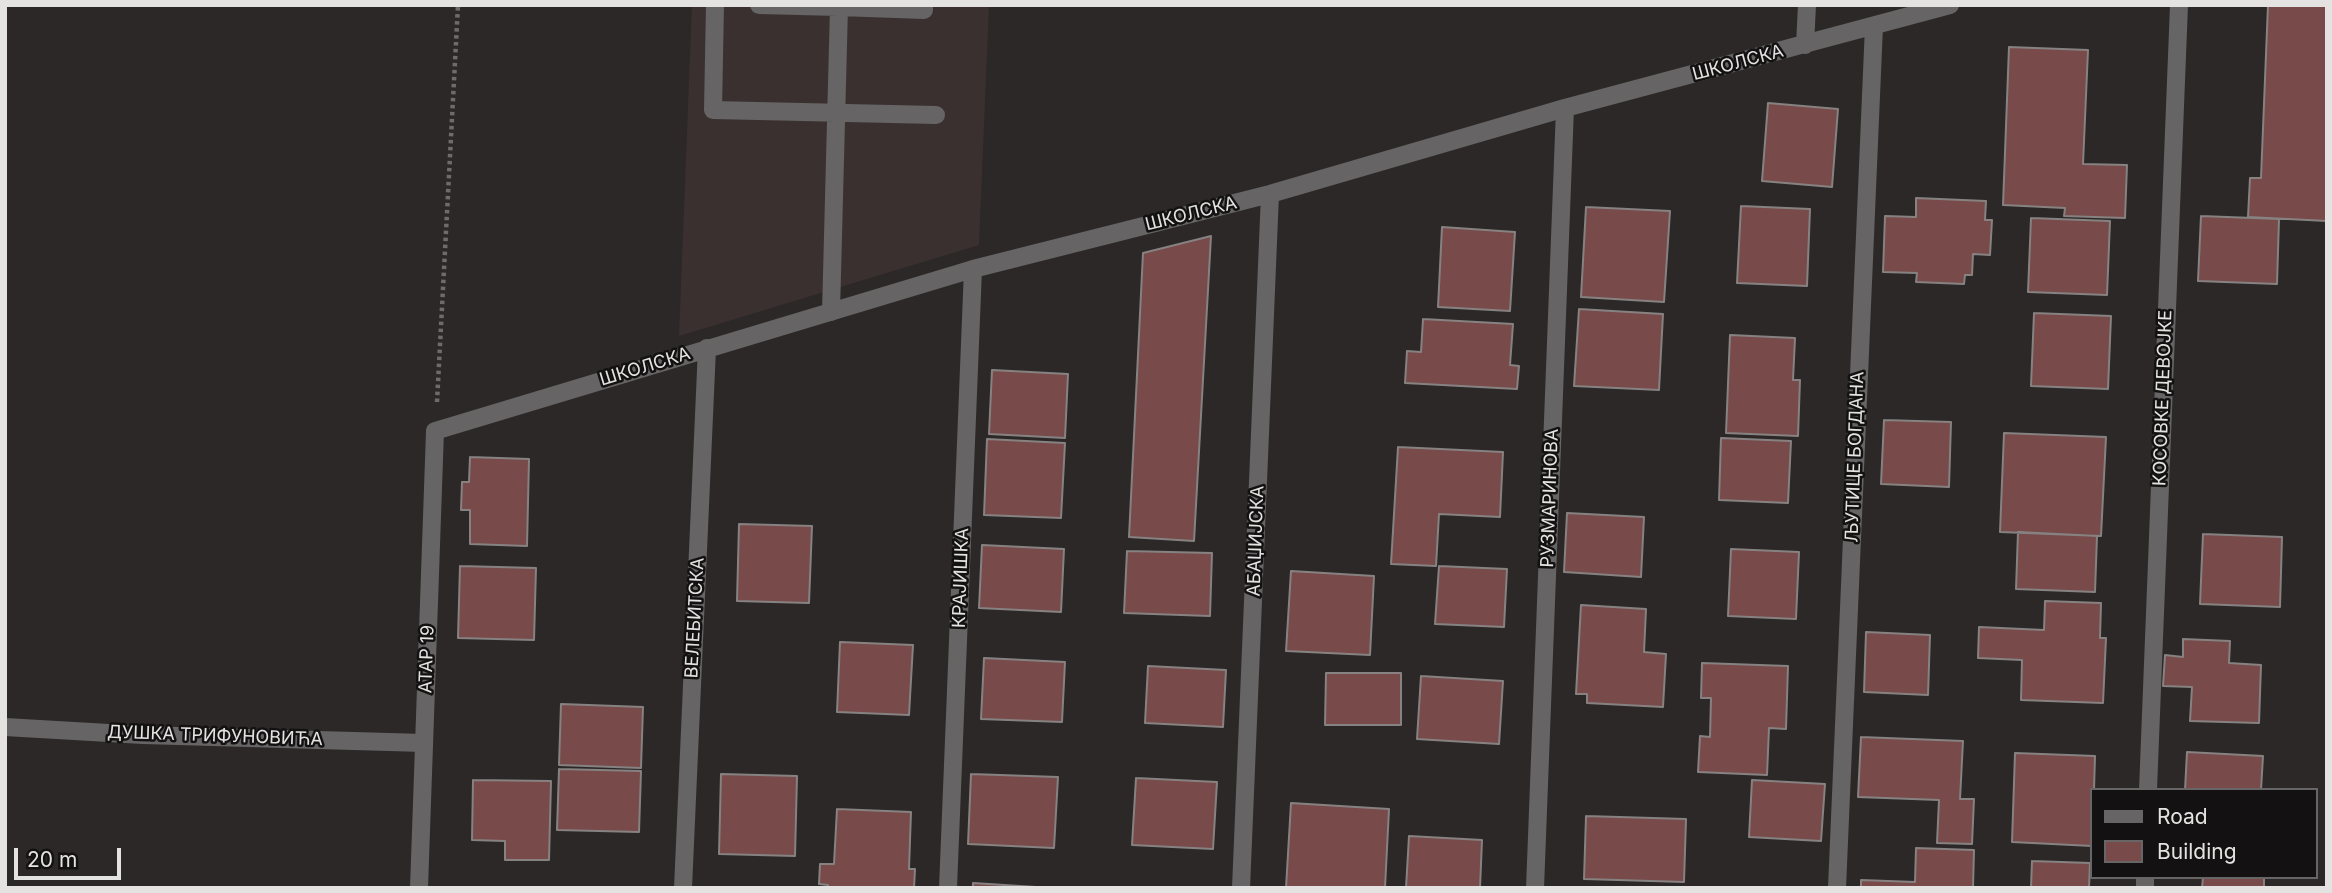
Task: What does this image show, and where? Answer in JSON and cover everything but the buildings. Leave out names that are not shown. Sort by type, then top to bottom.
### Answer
[{"type":"street","points":[[715,5],[713,110],[936,115]]},
{"type":"street","points":[[759,5],[924,10],[924,5]]},
{"type":"street","points":[[1805,45],[1807,5]]},
{"type":"street","name":"ШКОЛСКА","points":[[435,431],[974,269],[1270,194],[1565,108],[1950,5]]},
{"type":"street","name":"КОСОВКЕ ДЕВОЈКЕ","points":[[2148,788],[2179,5]]},
{"type":"street","points":[[831,312],[839,7]]},
{"type":"street","name":"ЉУТИЦЕ БОГДАНА","points":[[1837,888],[1874,26]]},
{"type":"street","name":"РУЗМАРИНОВА","points":[[1535,888],[1565,108]]},
{"type":"street","name":"АБАЏИЈСКА","points":[[1241,888],[1270,194]]},
{"type":"street","name":"КРАЈИШКА","points":[[948,888],[974,269]]},
{"type":"street","name":"ВЕЛЕБИТСКА","points":[[683,888],[707,348]]},
{"type":"street","name":"АТАР 19","points":[[419,888],[435,431]]},
{"type":"street","name":"ДУШКА ТРИФУНОВИЋА","points":[[5,727],[143,735],[424,743]]},
{"type":"path","points":[[435,431],[458,5]]},
{"type":"shaded area","points":[[692,5],[989,5],[979,245],[679,336]]}]
